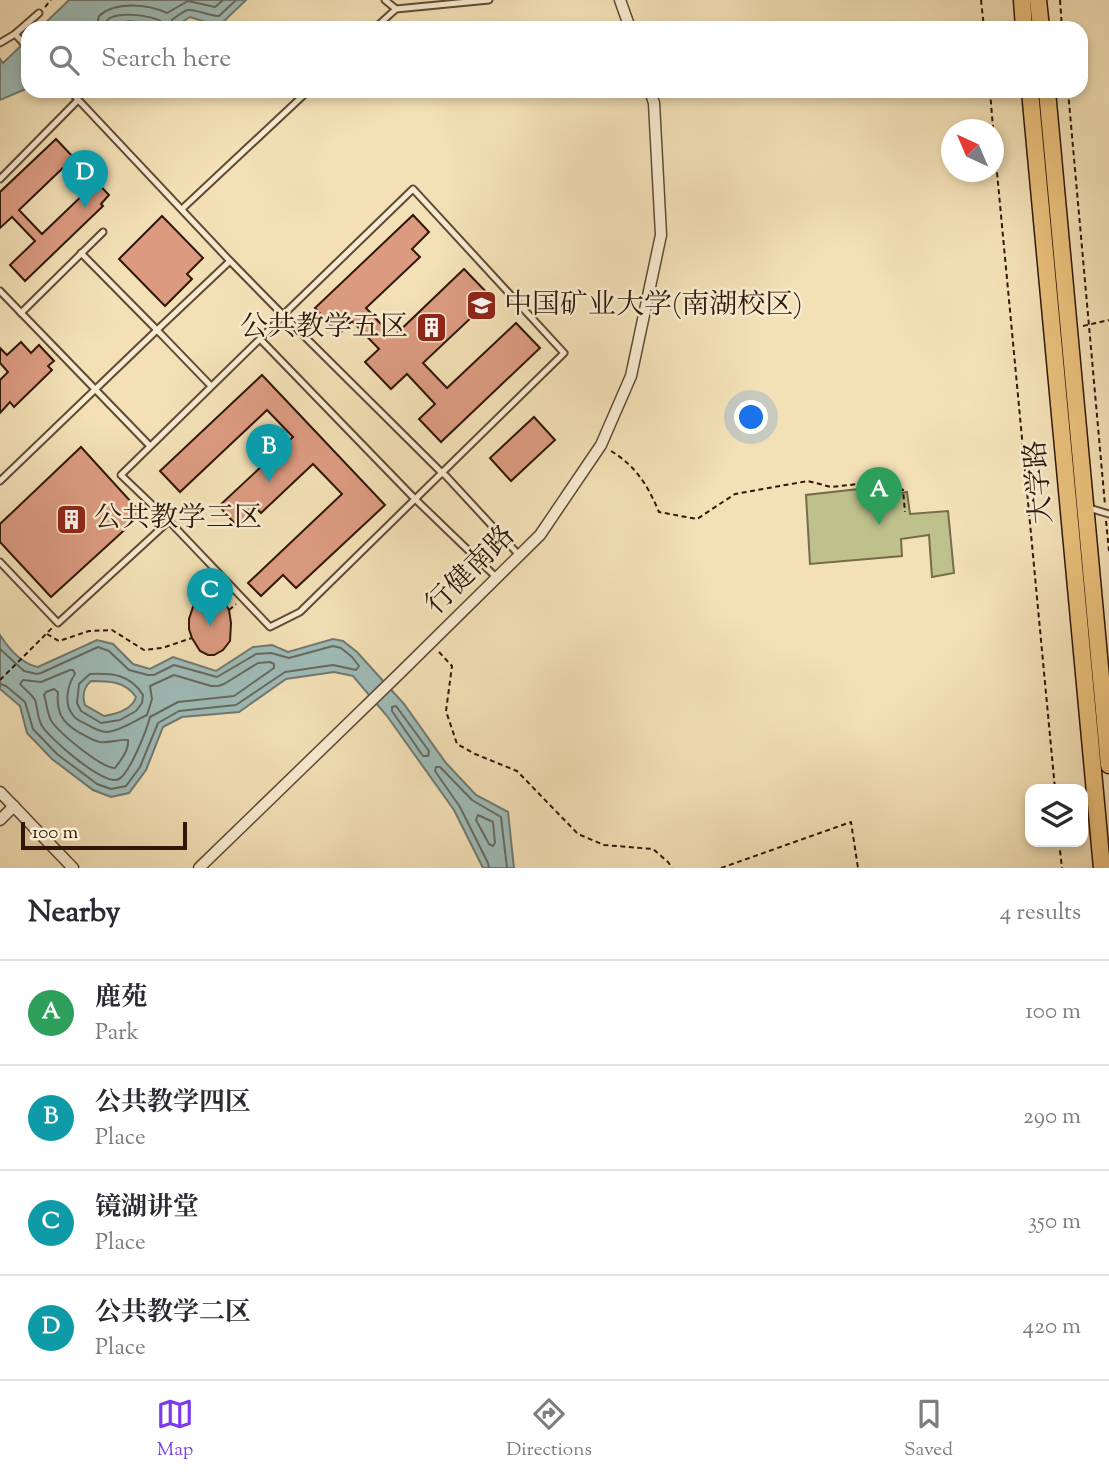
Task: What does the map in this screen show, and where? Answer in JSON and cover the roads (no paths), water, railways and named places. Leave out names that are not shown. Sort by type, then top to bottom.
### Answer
[{"type":"highway","points":[[1022,0],[1024,21]]},
{"type":"highway","points":[[1038,0],[1040,21]]},
{"type":"highway","name":"大学路","points":[[1031,98],[1102,868]]},
{"type":"highway","name":"大学路","points":[[1048,98],[1085,507],[1105,683],[1109,765]]},
{"type":"street","points":[[620,0],[628,21]]},
{"type":"street","name":"行健南路","points":[[199,868],[540,535],[601,445],[631,376],[662,235],[652,98]]},
{"type":"street","points":[[0,792],[73,868]]},
{"type":"street","points":[[0,820],[14,806]]},
{"type":"lane","points":[[385,0],[396,9]]},
{"type":"lane","points":[[383,21],[396,9],[489,0]]},
{"type":"lane","points":[[30,21],[39,13]]},
{"type":"lane","points":[[0,43],[21,29]]},
{"type":"lane","points":[[15,34],[21,41]]},
{"type":"lane","points":[[183,209],[301,98]]},
{"type":"lane","points":[[0,179],[78,100],[230,261],[441,471],[519,555]]},
{"type":"lane","points":[[413,189],[564,353],[300,612],[270,627],[121,475],[260,339],[413,189]]},
{"type":"lane","points":[[21,313],[103,232]]},
{"type":"lane","points":[[81,253],[211,386]]},
{"type":"lane","points":[[0,481],[230,261]]},
{"type":"lane","points":[[0,292],[150,446]]},
{"type":"lane","points":[[260,339],[414,498],[496,577]]},
{"type":"lane","points":[[1085,507],[1107,513]]},
{"type":"lane","points":[[0,562],[58,623],[169,521]]},
{"type":"water","points":[[69,0],[246,0],[224,21],[203,21],[190,17],[184,21],[47,21]]},
{"type":"water","points":[[21,46],[21,91],[0,100],[0,59],[3,63]]},
{"type":"water","points":[[0,635],[16,655],[38,667],[97,640],[113,644],[133,664],[150,669],[173,657],[216,671],[253,647],[272,645],[288,652],[333,639],[343,641],[357,652],[404,704],[446,763],[476,795],[508,812],[514,868],[483,868],[454,810],[387,716],[353,676],[334,672],[286,679],[239,712],[182,717],[163,727],[146,770],[129,793],[111,797],[93,790],[52,759],[27,733],[20,706],[0,689]],"holes":[[[91,681],[116,683],[127,688],[136,697],[123,711],[104,716],[85,705],[84,692]]]},
{"type":"place","name":"公共教学二区","points":[[85,208]]},
{"type":"place","name":"中国矿业大学(南湖校区)","points":[[481,306]]},
{"type":"place","name":"公共教学五区","points":[[431,328]]},
{"type":"place","name":"公共教学四区","points":[[269,482]]},
{"type":"place","name":"公共教学三区","points":[[71,519]]},
{"type":"place","name":"鹿苑","points":[[879,525]]},
{"type":"place","name":"镜湖讲堂","points":[[210,626]]}]
